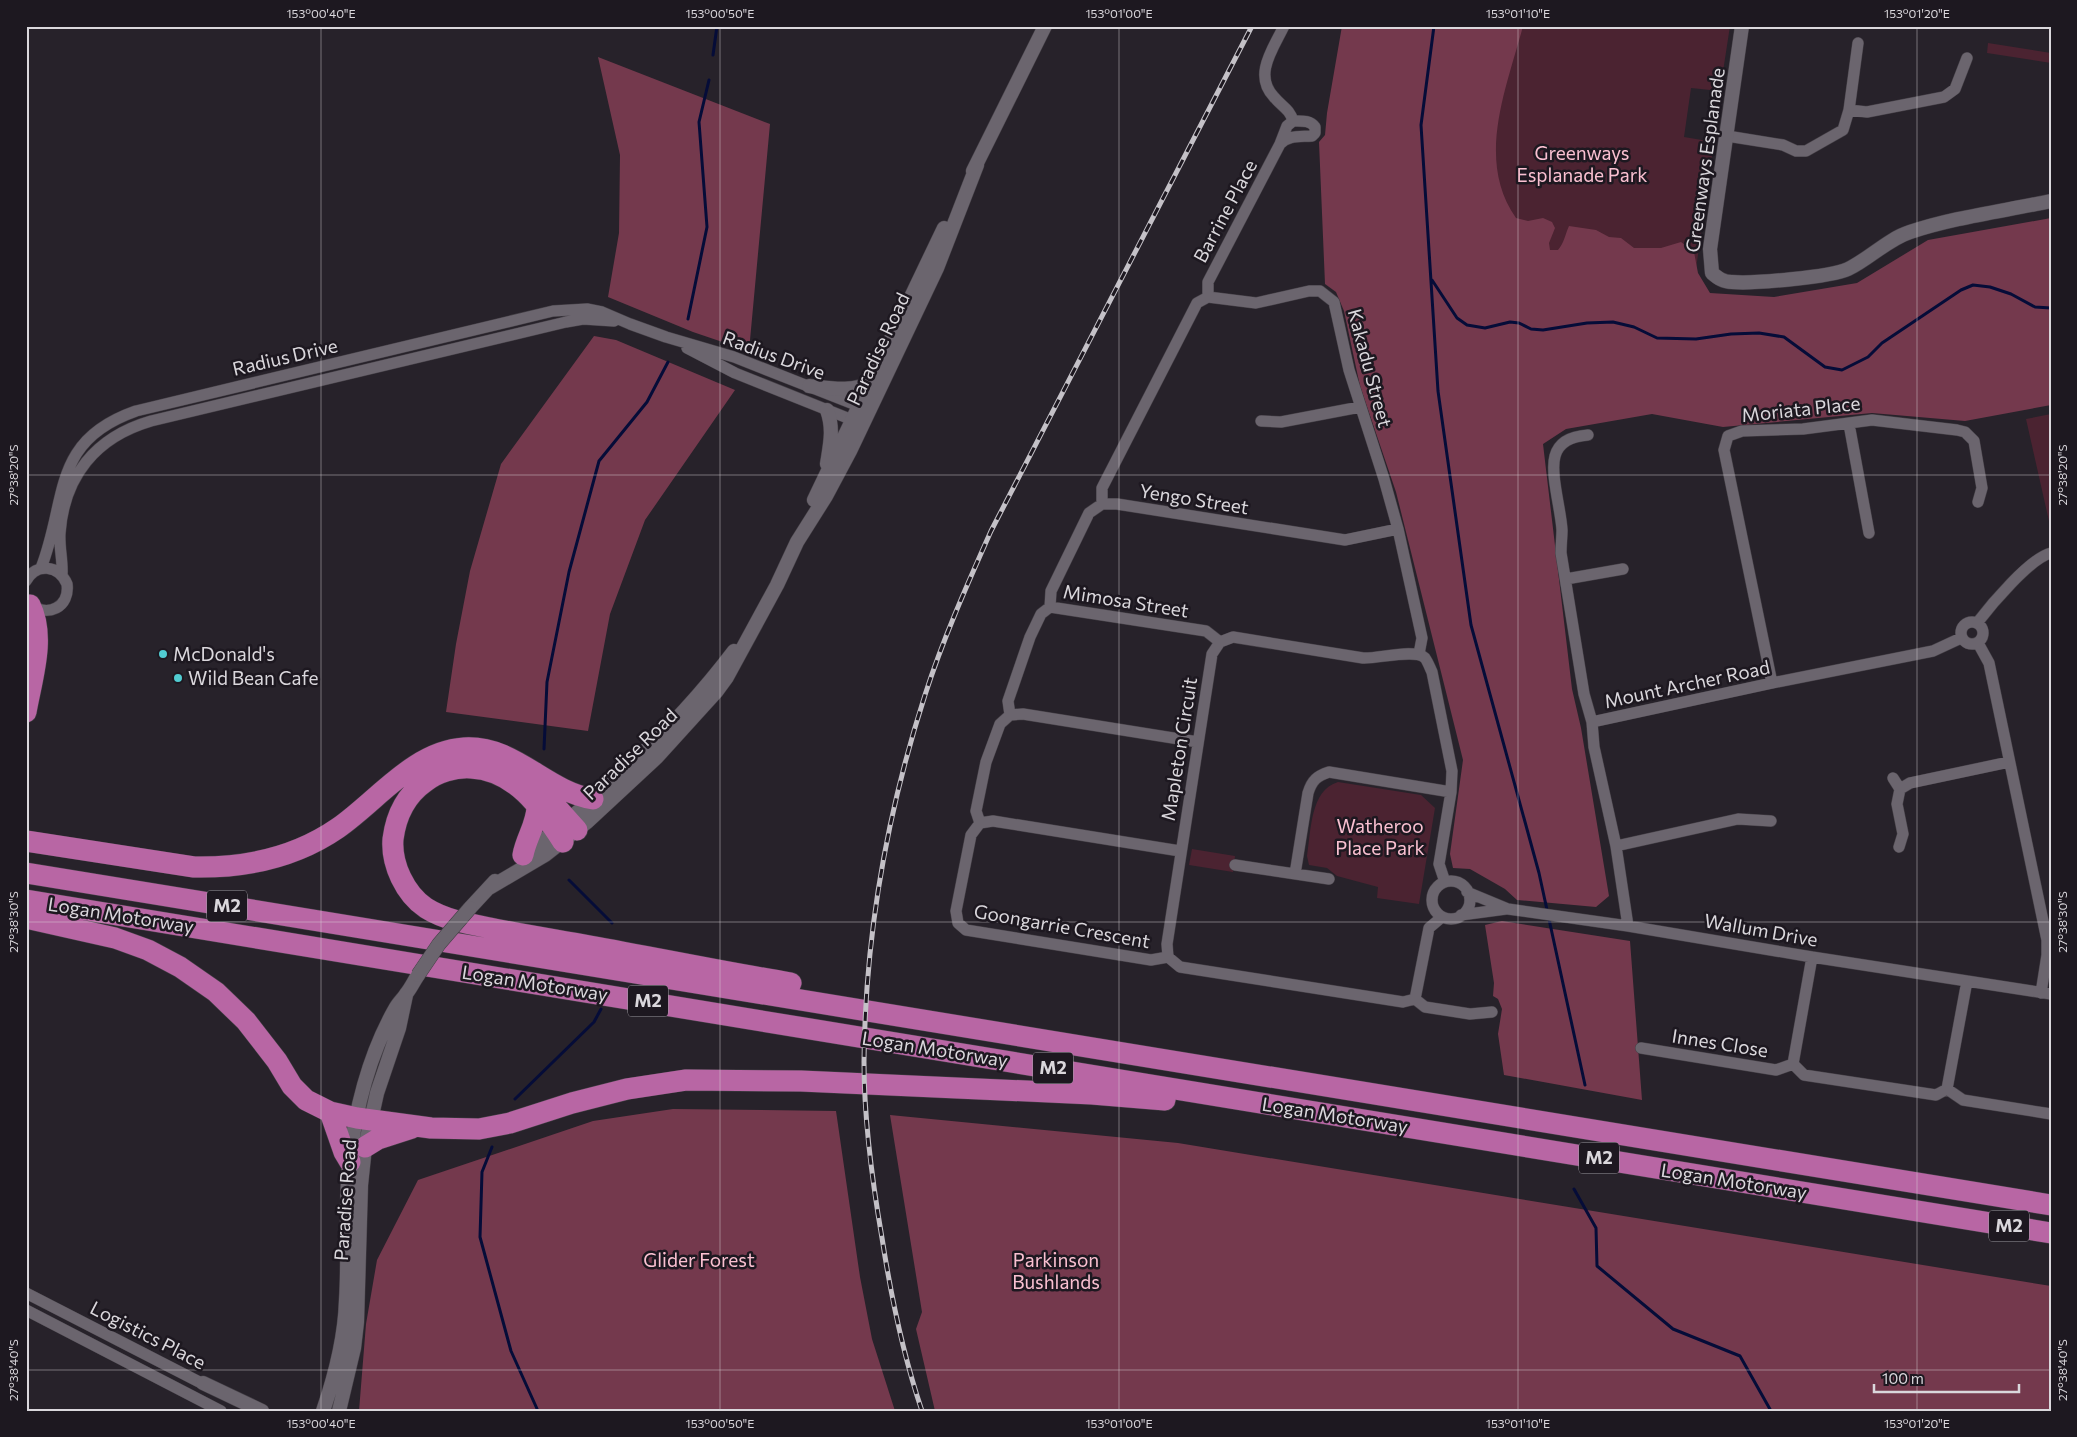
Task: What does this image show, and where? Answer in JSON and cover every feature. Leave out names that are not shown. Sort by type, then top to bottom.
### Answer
[{"type":"highway","points":[[26,712],[38,642],[37,618],[28,602]]},
{"type":"highway","points":[[26,841],[171,865],[232,866],[274,858],[324,837],[357,814],[418,763],[441,753],[464,748],[490,751],[518,761],[538,776],[561,788],[593,799]]},
{"type":"highway","points":[[566,831],[536,806],[519,786],[507,777],[480,768],[450,770],[426,780],[409,796],[398,815],[394,827],[393,845],[396,863],[410,894],[435,913],[475,925],[1099,1038],[1174,1053],[1202,1065]]},
{"type":"highway","points":[[538,776],[534,782],[566,831]]},
{"type":"highway","points":[[523,855],[525,843],[536,816],[536,806]]},
{"type":"highway","name":"Logan Motorway","points":[[26,873],[2051,1205]]},
{"type":"highway","name":"Logan Motorway","points":[[26,900],[2051,1233]]},
{"type":"highway","points":[[26,918],[115,938],[148,950],[186,971],[216,992],[246,1021],[299,1094],[317,1107],[330,1112],[364,1119],[458,1130],[495,1126],[627,1089],[686,1080],[873,1084],[1092,1094],[1207,1103],[1231,1098]]},
{"type":"highway","points":[[330,1112],[344,1152],[350,1162]]},
{"type":"highway","points":[[365,1147],[378,1139],[415,1126]]},
{"type":"street","name":"Paradise Road","points":[[865,408],[871,382],[961,193],[977,165],[1045,26]]},
{"type":"street","points":[[1280,144],[1284,140],[1312,136],[1315,133],[1312,123],[1293,121],[1290,112],[1266,88],[1264,78],[1265,66],[1284,26]]},
{"type":"street","name":"Greenways Esplanade","points":[[1742,26],[1710,249],[1712,273],[1720,280],[1731,282],[1766,281],[1836,273],[1848,269],[1907,232],[2051,201]]},
{"type":"street","points":[[1727,136],[1783,145],[1796,150],[1806,151],[1843,130],[1849,110],[1858,43]]},
{"type":"street","points":[[1849,110],[1867,112],[1944,97],[1955,89],[1966,58]]},
{"type":"street","name":"Barrine Place","points":[[1208,297],[1208,282],[1280,144],[1286,126],[1293,121]]},
{"type":"street","name":"Paradise Road","points":[[797,542],[801,528],[824,480],[858,422],[937,268],[977,165]]},
{"type":"street","name":"Kakadu Street","points":[[1208,297],[1256,303],[1309,290],[1320,291],[1334,302],[1349,370],[1398,529],[1422,638],[1419,654]]},
{"type":"street","points":[[1050,607],[1051,591],[1090,513],[1102,504],[1102,488],[1197,303],[1208,297]]},
{"type":"street","name":"Radius Drive","points":[[31,574],[56,517],[64,479],[70,463],[91,436],[119,417],[136,411],[262,380],[537,315],[570,309],[587,309],[602,312],[666,337],[734,357],[865,408]]},
{"type":"street","name":"Radius Drive","points":[[28,602],[41,611],[58,608],[62,604],[68,589],[62,575],[63,563],[60,534],[66,501],[79,470],[95,452],[122,432],[138,425],[198,410],[583,319],[601,319],[630,324]]},
{"type":"street","name":"Radius Drive","points":[[666,337],[735,373],[858,422]]},
{"type":"street","points":[[374,354],[378,360],[383,360],[433,348],[466,346]]},
{"type":"street","points":[[262,380],[287,379],[347,366],[353,373]]},
{"type":"street","points":[[808,386],[835,389],[859,388],[871,382]]},
{"type":"street","points":[[1261,421],[1281,422],[1360,407]]},
{"type":"street","points":[[105,425],[115,428],[177,410],[198,410]]},
{"type":"street","points":[[824,480],[832,432],[832,422],[827,410]]},
{"type":"street","name":"Moriata Place","points":[[1772,683],[1724,450],[1728,436],[1742,431],[1803,429],[1872,420],[1965,432],[1974,442],[1982,488],[1978,502]]},
{"type":"street","name":"Paradise Road","points":[[489,888],[566,831],[657,757],[716,692],[727,677],[763,612],[797,542],[841,470],[858,422]]},
{"type":"street","points":[[1849,424],[1869,533]]},
{"type":"street","points":[[95,452],[103,439],[105,425]]},
{"type":"street","points":[[1588,435],[1576,436],[1565,441],[1555,455],[1554,466],[1562,530],[1561,553],[1584,694],[1592,722]]},
{"type":"street","name":"Yengo Street","points":[[1102,504],[1117,504],[1345,540],[1398,529]]},
{"type":"street","points":[[1977,623],[1991,603],[2036,560],[2051,553]]},
{"type":"street","points":[[31,574],[52,569],[62,575]]},
{"type":"street","points":[[1566,579],[1624,569]]},
{"type":"street","name":"Mimosa Street","points":[[1010,715],[1008,702],[1030,637],[1041,614],[1050,607],[1206,631],[1220,642]]},
{"type":"street","name":"Paradise Road","points":[[322,1408],[341,1341],[346,1301],[346,1224],[350,1162],[364,1119],[399,1028],[406,996],[439,944],[500,875],[523,855],[566,831],[593,799],[630,765],[684,709],[719,669],[763,612]]},
{"type":"street","points":[[1969,622],[1977,623],[1983,632],[1982,639],[1978,643],[1969,644],[1961,638],[1960,633],[1963,626],[1969,622]]},
{"type":"street","points":[[1220,642],[1233,637],[1363,658],[1376,659],[1410,653],[1419,654],[1425,658],[1432,672],[1452,771],[1451,792],[1439,864],[1445,882]]},
{"type":"street","name":"Mount Archer Road","points":[[1628,926],[1616,846],[1594,747],[1592,722],[1933,651],[1961,638]]},
{"type":"street","name":"Mapleton Circuit","points":[[1168,957],[1167,944],[1180,851],[1212,654],[1220,642]]},
{"type":"street","points":[[1978,643],[1989,663],[2047,940],[2046,994]]},
{"type":"street","points":[[1180,851],[993,821],[980,823],[976,811],[986,762],[1000,724],[1010,715],[1023,714],[1198,742]]},
{"type":"street","points":[[1900,789],[1910,783],[2009,762]]},
{"type":"street","points":[[1295,874],[1308,793],[1312,782],[1319,775],[1329,772],[1451,792]]},
{"type":"street","points":[[1893,778],[1900,789],[1897,804],[1903,834],[1899,847]]},
{"type":"street","points":[[1616,846],[1738,820],[1771,821]]},
{"type":"street","name":"Goongarrie Crescent","points":[[980,823],[971,835],[956,911],[958,922],[966,930],[1151,960],[1168,957]]},
{"type":"street","points":[[1235,865],[1329,879]]},
{"type":"street","points":[[1461,915],[1468,907],[1468,892],[1464,887],[1455,882],[1445,882],[1436,888],[1432,898],[1434,909],[1442,917],[1452,918],[1461,915],[1508,909]]},
{"type":"street","name":"Wallum Drive","points":[[1468,892],[1508,909],[1581,918],[2046,994]]},
{"type":"street","points":[[1415,999],[1429,928],[1442,917]]},
{"type":"street","points":[[1168,957],[1180,967],[1403,1002],[1415,999]]},
{"type":"street","points":[[1812,957],[1793,1064],[1804,1075],[1936,1095],[1947,1090]]},
{"type":"street","points":[[1947,1090],[1967,981]]},
{"type":"street","points":[[1415,999],[1425,1007],[1470,1014],[1492,1012]]},
{"type":"street","name":"Innes Close","points":[[1641,1048],[1776,1070],[1793,1064]]},
{"type":"street","points":[[1947,1090],[1963,1100],[2051,1114]]},
{"type":"street","name":"Paradise Road","points":[[339,1411],[354,1348],[357,1322],[361,1185],[365,1147],[364,1119]]},
{"type":"street","name":"Logistics Place","points":[[26,1293],[203,1383],[252,1411]]},
{"type":"street","name":"Logistics Place","points":[[26,1310],[221,1411]]},
{"type":"street","points":[[203,1383],[262,1411]]},
{"type":"green space","points":[[1342,26],[1523,26],[1509,74],[1498,123],[1496,148],[1498,172],[1504,196],[1516,218],[1528,221],[1543,218],[1552,222],[1555,228],[1549,243],[1550,250],[1558,250],[1569,226],[1596,230],[1609,237],[1621,238],[1634,248],[1661,248],[1681,242],[1694,252],[1698,273],[1710,293],[1774,297],[1857,283],[1928,240],[2051,218],[2051,405],[1965,421],[1872,413],[1723,427],[1652,414],[1566,429],[1543,444],[1572,689],[1581,728],[1609,896],[1596,907],[1517,900],[1505,889],[1470,869],[1453,868],[1450,854],[1463,760],[1396,492],[1360,386],[1344,311],[1336,292],[1325,284],[1319,142],[1325,135]]},
{"type":"green space","name":"Greenways Esplanade Park","points":[[1494,26],[1730,26],[1720,91],[1691,88],[1684,137],[1714,142],[1692,297],[1492,253]]},
{"type":"green space","points":[[1988,43],[2051,53],[2051,63],[1987,53]]},
{"type":"green space","points":[[598,57],[770,124],[749,351],[693,332],[608,297],[619,233],[620,155]]},
{"type":"green space","points":[[594,336],[616,340],[735,390],[645,520],[610,614],[588,731],[446,712],[456,644],[470,571],[501,464]]},
{"type":"green space","points":[[2051,414],[2051,530],[2026,419]]},
{"type":"green space","name":"Watheroo Place Park","points":[[1338,782],[1421,795],[1435,808],[1419,904],[1377,898],[1378,887],[1337,876],[1327,868],[1309,865],[1307,856],[1317,803],[1329,786]]},
{"type":"green space","points":[[1192,849],[1235,856],[1233,872],[1189,865]]},
{"type":"green space","points":[[1502,921],[1630,941],[1642,1100],[1504,1075],[1498,1034],[1502,1009],[1498,999],[1493,996],[1494,983],[1485,925]]},
{"type":"green space","name":"Glider Forest","points":[[673,1109],[836,1111],[860,1277],[872,1339],[895,1411],[359,1411],[366,1324],[377,1260],[418,1180],[593,1121]]},
{"type":"green space","name":"Parkinson Bushlands","points":[[890,1115],[1178,1143],[2051,1286],[2051,1411],[935,1411],[916,1329],[922,1312]]},
{"type":"waterway","points":[[713,55],[717,26]]},
{"type":"waterway","points":[[1434,26],[1421,125],[1438,391],[1471,625],[1539,873],[1585,1085]]},
{"type":"waterway","points":[[688,319],[707,227],[699,122],[709,80]]},
{"type":"waterway","points":[[1432,280],[1457,318],[1467,325],[1485,328],[1510,322],[1519,323],[1531,329],[1543,330],[1587,323],[1613,322],[1634,327],[1657,338],[1696,339],[1731,334],[1759,333],[1784,337],[1825,367],[1842,370],[1868,357],[1882,343],[1961,290],[1973,285],[1990,287],[2011,294],[2035,307],[2051,308]]},
{"type":"waterway","points":[[544,749],[547,682],[569,572],[599,461],[647,402],[668,362]]},
{"type":"waterway","points":[[569,880],[612,923]]},
{"type":"waterway","points":[[515,1099],[594,1022],[601,1009]]},
{"type":"waterway","points":[[492,1147],[482,1172],[480,1237],[511,1351],[538,1411]]},
{"type":"waterway","points":[[1574,1189],[1596,1228],[1597,1266],[1673,1329],[1740,1356],[1771,1411]]},
{"type":"railway","points":[[922,1411],[903,1347],[894,1303],[875,1194],[865,1106],[865,1015],[874,922],[889,830],[912,740],[932,674],[991,531],[1252,26]]},
{"type":"place","name":"McDonald's","points":[[163,654]]},
{"type":"place","name":"Wild Bean Cafe","points":[[178,678]]}]
